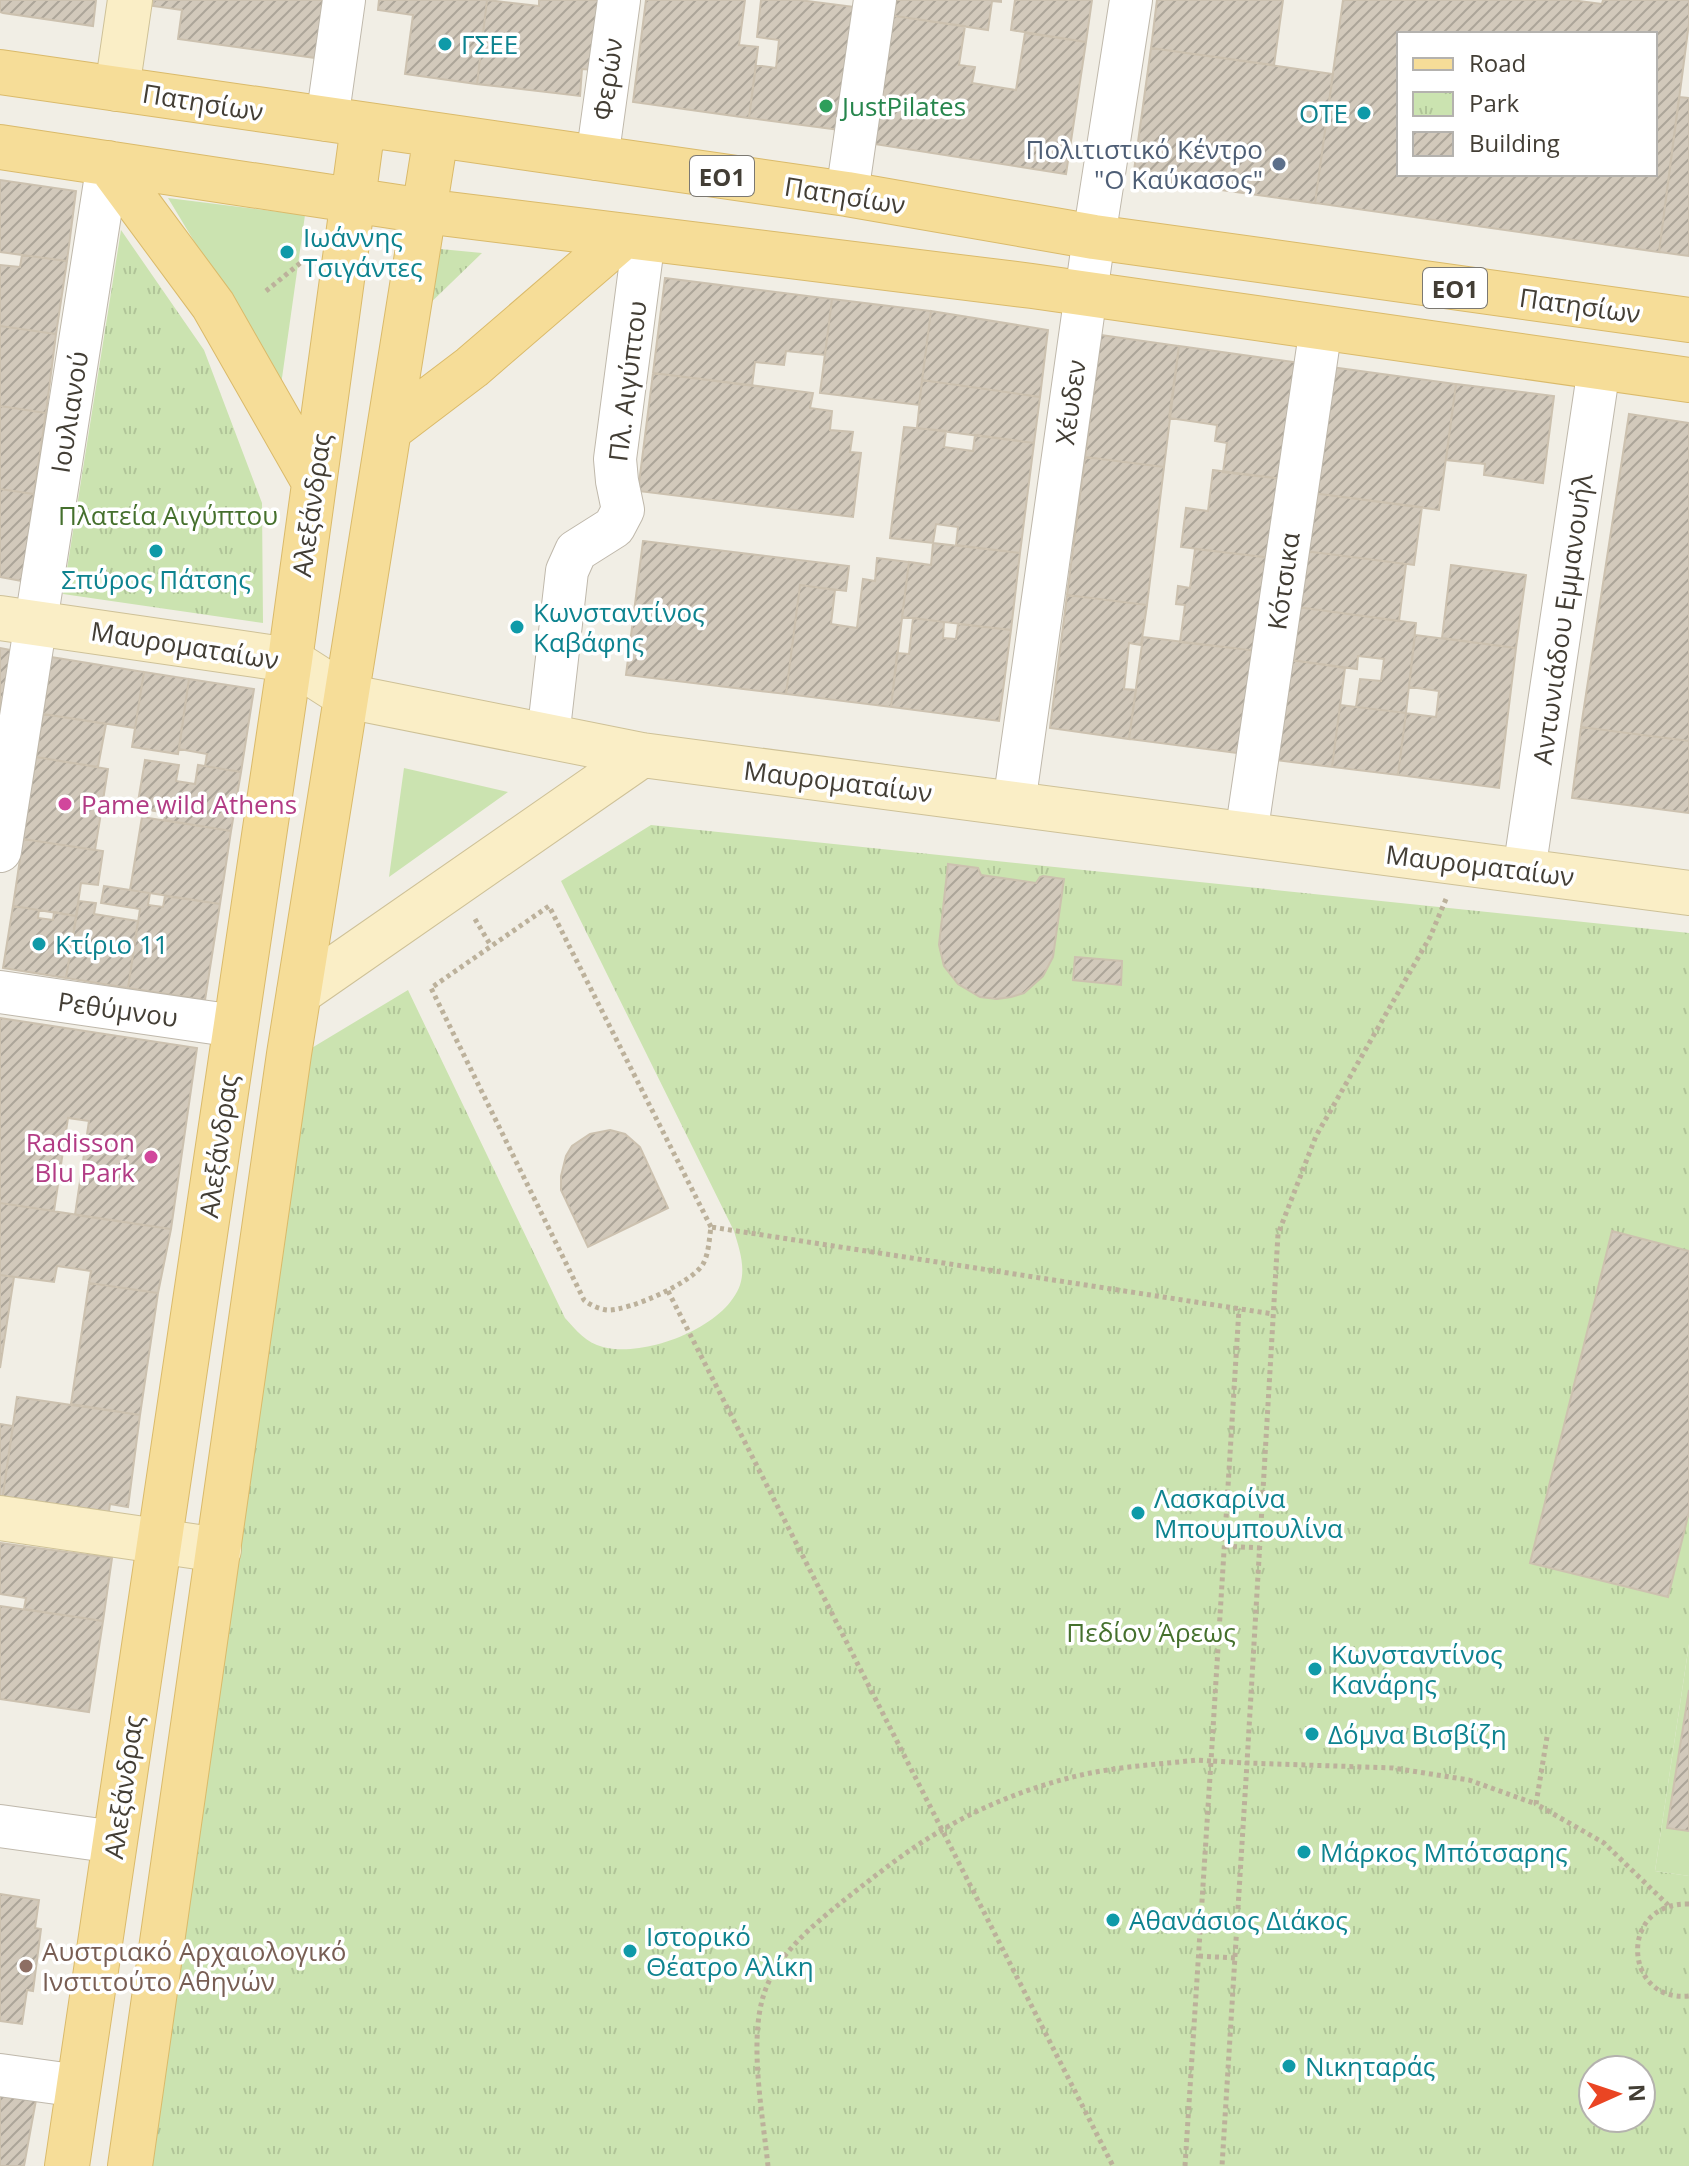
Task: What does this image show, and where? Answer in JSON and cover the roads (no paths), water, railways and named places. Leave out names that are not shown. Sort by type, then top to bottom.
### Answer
[{"type":"main road","points":[[117,89],[130,0]]},
{"type":"main road","name":"Πατησίων","points":[[0,72],[847,194],[1094,237],[1689,320]]},
{"type":"main road","name":"Αλεξάνδρας","points":[[67,2166],[290,660],[353,201],[345,123]]},
{"type":"main road","points":[[130,2166],[299,993],[436,136]]},
{"type":"main road","name":"ΕΟ1","points":[[0,147],[424,211],[1086,294],[1689,380]]},
{"type":"main road","points":[[108,163],[213,305],[314,482]]},
{"type":"main road","points":[[389,430],[634,237]]},
{"type":"main road","name":"Μαυροματαίων","points":[[18,620],[290,660],[346,696],[642,755],[1689,893]]},
{"type":"main road","points":[[299,993],[642,755]]},
{"type":"main road","points":[[0,1518],[219,1550]]},
{"type":"street","points":[[344,0],[345,123]]},
{"type":"street","name":"Φερών","points":[[597,159],[619,0]]},
{"type":"street","points":[[847,194],[875,0]]},
{"type":"street","name":"Χέυδεν","points":[[1014,804],[1094,237],[1131,0]]},
{"type":"street","name":"Ιουλιανού","points":[[0,851],[18,620],[108,163]]},
{"type":"street","name":"Πλ. Αιγύπτου","points":[[548,737],[567,571],[576,551],[614,527],[623,510],[615,459],[634,237]]},
{"type":"street","name":"Κότσικα","points":[[1246,835],[1321,327]]},
{"type":"street","name":"Αντωνιάδου Εμμανουήλ","points":[[1524,871],[1599,368]]},
{"type":"street","name":"Ρεθύμνου","points":[[0,992],[235,1026]]},
{"type":"street","points":[[0,1826],[115,1842]]},
{"type":"street","points":[[0,2075],[79,2086]]},
{"type":"place","name":"ΓΣΕΕ","points":[[445,44]]},
{"type":"place","name":"JustPilates","points":[[826,106]]},
{"type":"place","name":"ΟΤΕ","points":[[1364,113]]},
{"type":"place","name":"Πολιτιστικό Κέντρο \"Ο Καύκασος\"","points":[[1279,164]]},
{"type":"place","name":"Ιωάννης Τσιγάντες","points":[[287,252]]},
{"type":"place","name":"Σπύρος Πάτσης","points":[[156,551]]},
{"type":"place","name":"Κωνσταντίνος Καβάφης","points":[[517,627]]},
{"type":"place","name":"Pame wild Athens","points":[[65,804]]},
{"type":"place","name":"Κτίριο 11","points":[[39,944]]},
{"type":"place","name":"Radisson Blu Park","points":[[151,1157]]},
{"type":"place","name":"Λασκαρίνα Μπουμπουλίνα","points":[[1138,1513]]},
{"type":"place","name":"Κωνσταντίνος Κανάρης","points":[[1315,1669]]},
{"type":"place","name":"Δόμνα Βισβίζη","points":[[1312,1734]]},
{"type":"place","name":"Μάρκος Μπότσαρης","points":[[1304,1852]]},
{"type":"place","name":"Αθανάσιος Διάκος","points":[[1113,1920]]},
{"type":"place","name":"Ιστορικό Θέατρο Αλίκη","points":[[630,1951]]},
{"type":"place","name":"Αυστριακό Αρχαιολογικό Ινστιτούτο Αθηνών","points":[[26,1966]]},
{"type":"place","name":"Νικηταράς","points":[[1289,2066]]},
{"type":"park label","name":"Πλατεία Αιγύπτου","points":[[168,515]]},
{"type":"park label","name":"Πεδίον Άρεως","points":[[1151,1632]]}]
